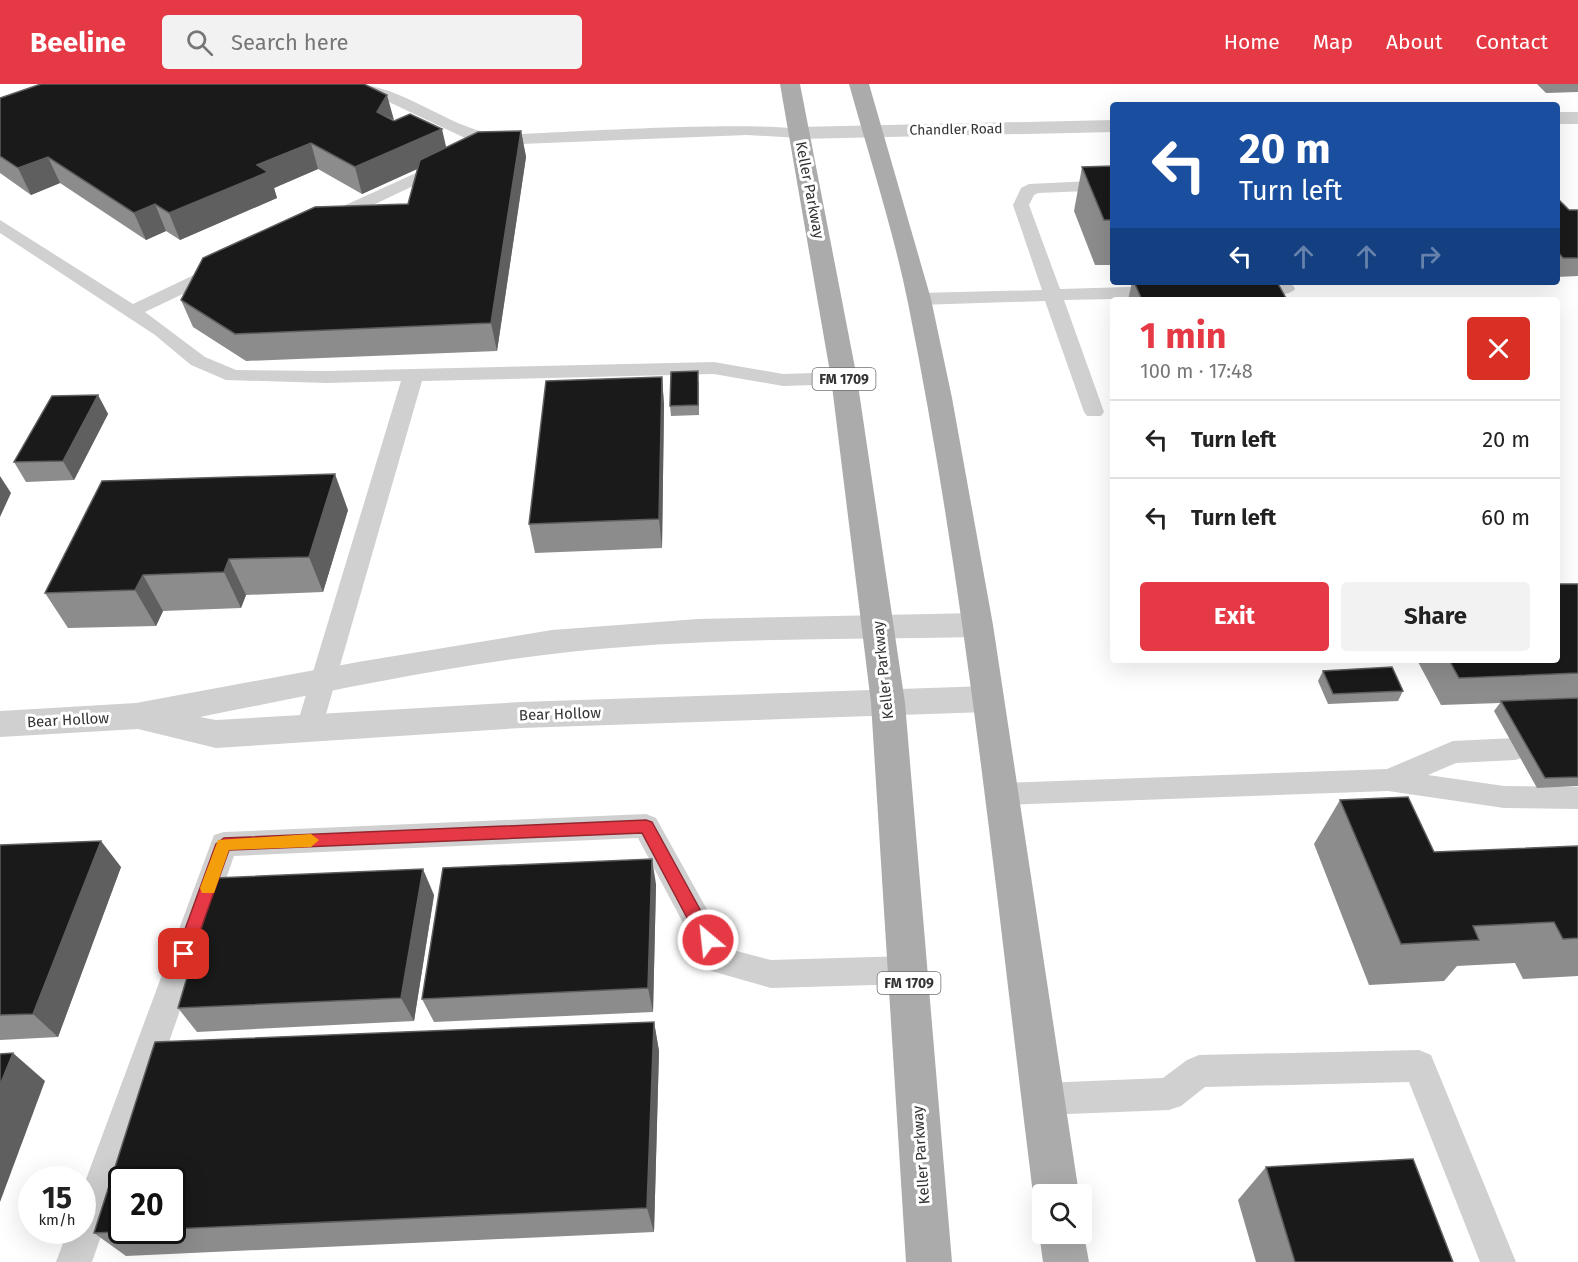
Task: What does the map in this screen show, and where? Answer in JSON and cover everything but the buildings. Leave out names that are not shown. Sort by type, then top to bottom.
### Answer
[{"type":"main road","name":"Keller Parkway","points":[[790,84],[844,378],[888,704],[929,1262]]},
{"type":"main road","points":[[859,84],[919,299],[939,399],[977,625],[1055,1184]]},
{"type":"main road","points":[[1064,1244],[1066,1262]]},
{"type":"street","points":[[1560,118],[1578,118]]},
{"type":"street","name":"Chandler Road","points":[[799,133],[1110,126]]},
{"type":"street","name":"Bear Hollow","points":[[0,724],[136,717],[325,680],[552,642],[698,631],[977,625]]},
{"type":"street","name":"Bear Hollow","points":[[136,717],[216,734],[521,715],[987,699]]},
{"type":"lane","points":[[358,84],[472,135],[497,140],[747,130],[799,133]]},
{"type":"lane","points":[[314,226],[497,140]]},
{"type":"lane","points":[[1094,412],[1021,205],[1024,197],[1035,188],[1110,185]]},
{"type":"lane","points":[[0,225],[162,331],[198,361],[233,376],[278,378],[413,376],[714,368],[783,380],[844,378]]},
{"type":"lane","points":[[132,311],[239,261]]},
{"type":"lane","points":[[1228,291],[1287,290]]},
{"type":"lane","points":[[919,299],[1181,292]]},
{"type":"lane","points":[[309,728],[413,376]]},
{"type":"lane","points":[[1388,780],[1453,752],[1515,749]]},
{"type":"lane","points":[[1001,794],[1388,780],[1504,797],[1578,798]]},
{"type":"lane","points":[[1349,781],[1371,810]]},
{"type":"lane","points":[[74,1262],[224,844],[646,826],[718,960],[771,974],[908,970]]},
{"type":"lane","points":[[1043,1099],[1169,1094],[1199,1071],[1419,1066],[1498,1262]]},
{"type":"slow traffic","points":[[208,888],[224,844],[311,840]]},
{"type":"route","points":[[184,954],[224,844],[646,826],[708,940]]}]
